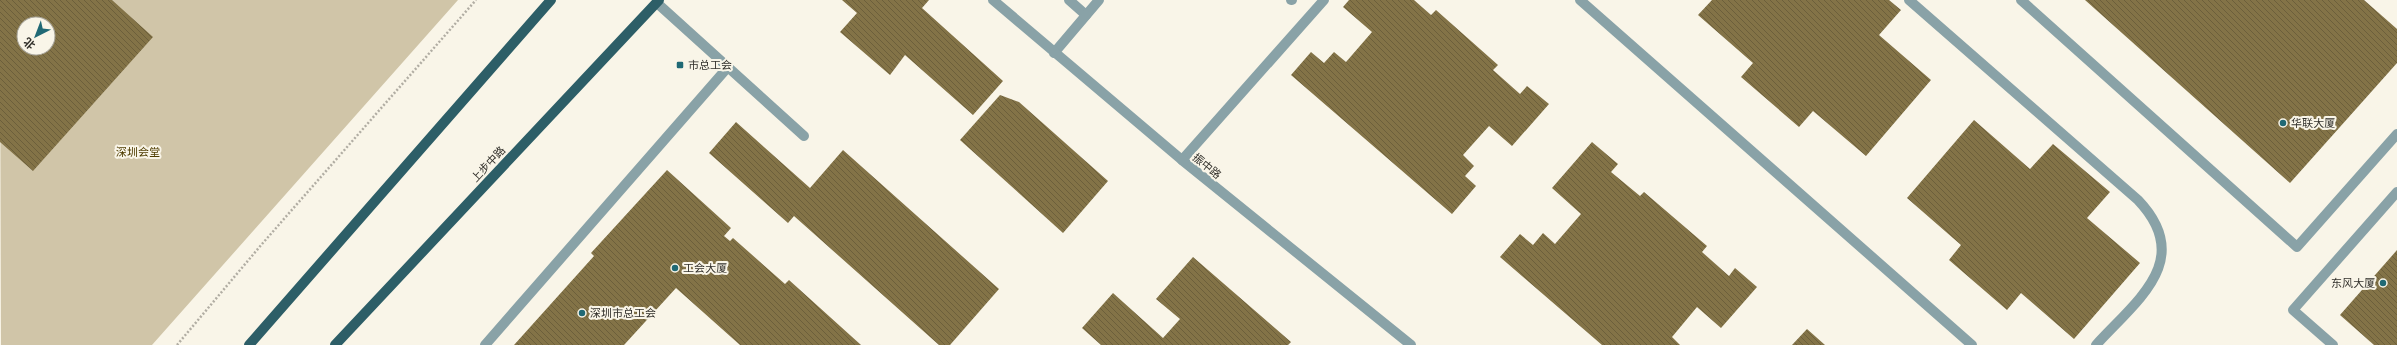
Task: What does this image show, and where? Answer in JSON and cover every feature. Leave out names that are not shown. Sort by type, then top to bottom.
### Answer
[{"type":"main road","points":[[249,345],[550,0]]},
{"type":"main road","name":"上步中路","points":[[335,345],[658,1]]},
{"type":"street","name":"振中路","points":[[993,0],[1182,160],[1411,345]]},
{"type":"street","points":[[1069,0],[1086,15]]},
{"type":"street","points":[[1054,53],[1099,0]]},
{"type":"street","points":[[1182,160],[1324,0]]},
{"type":"street","points":[[1580,0],[1972,345]]},
{"type":"street","points":[[1909,0],[2138,200],[2157,224],[2163,248],[2162,261],[2157,272],[2144,293],[2096,345]]},
{"type":"street","points":[[2020,0],[2297,247],[2397,134]]},
{"type":"street","points":[[658,1],[728,68],[804,136]]},
{"type":"street","points":[[485,345],[728,68]]},
{"type":"street","points":[[2333,345],[2293,310],[2397,192]]},
{"type":"path","points":[[177,345],[262,244],[476,0]]},
{"type":"green space","name":"深圳会堂","points":[[0,0],[458,0],[152,345],[1,345]]},
{"type":"building","points":[[0,0],[112,0],[153,37],[33,171],[0,142]]},
{"type":"building","points":[[842,0],[929,0],[922,8],[1003,81],[973,115],[905,55],[890,75],[840,32],[857,13]]},
{"type":"building","points":[[1349,0],[1414,0],[1431,15],[1436,10],[1498,65],[1493,70],[1520,94],[1527,86],[1549,104],[1512,146],[1489,126],[1463,155],[1474,166],[1465,176],[1476,186],[1452,214],[1291,75],[1311,52],[1324,63],[1334,52],[1346,62],[1372,32],[1343,7]]},
{"type":"building","points":[[1712,0],[1889,0],[1901,10],[1879,35],[1931,80],[1866,156],[1813,111],[1799,127],[1741,77],[1753,63],[1698,15]]},
{"type":"building","name":"华联大厦","points":[[2085,0],[2364,0],[2397,29],[2397,63],[2290,183]]},
{"type":"building","points":[[1000,95],[1019,102],[1108,181],[1063,233],[960,140]]},
{"type":"building","points":[[1974,120],[2030,169],[2053,144],[2110,192],[2087,218],[2140,263],[2074,339],[2021,293],[2007,310],[1949,260],[1961,245],[1907,198]]},
{"type":"building","points":[[736,122],[810,188],[843,150],[999,289],[950,345],[939,345],[794,216],[788,223],[709,153]]},
{"type":"building","points":[[1592,142],[1618,164],[1611,172],[1640,196],[1644,192],[1707,246],[1702,252],[1729,276],[1735,268],[1757,287],[1721,328],[1697,307],[1672,337],[1680,345],[1602,345],[1500,257],[1520,234],[1533,245],[1543,233],[1555,244],[1581,214],[1552,188]]},
{"type":"building","name":"工会大厦","points":[[667,170],[731,228],[724,236],[730,241],[733,238],[785,284],[789,280],[861,345],[740,345],[676,288],[624,345],[514,345],[594,256],[591,253]]},
{"type":"building","name":"东风大厦","points":[[2397,250],[2397,345],[2374,345],[2340,315]]},
{"type":"building","points":[[1193,257],[1291,342],[1288,345],[1101,345],[1082,328],[1113,293],[1163,338],[1180,319],[1156,299]]},
{"type":"building","points":[[1807,329],[1825,345],[1792,345]]},
{"type":"place","name":"市总工会","points":[[680,65]]},
{"type":"place","name":"华联大厦","points":[[2283,123]]},
{"type":"place","name":"工会大厦","points":[[675,268]]},
{"type":"place","name":"东风大厦","points":[[2383,283]]},
{"type":"place","name":"深圳市总工会","points":[[582,313]]}]
